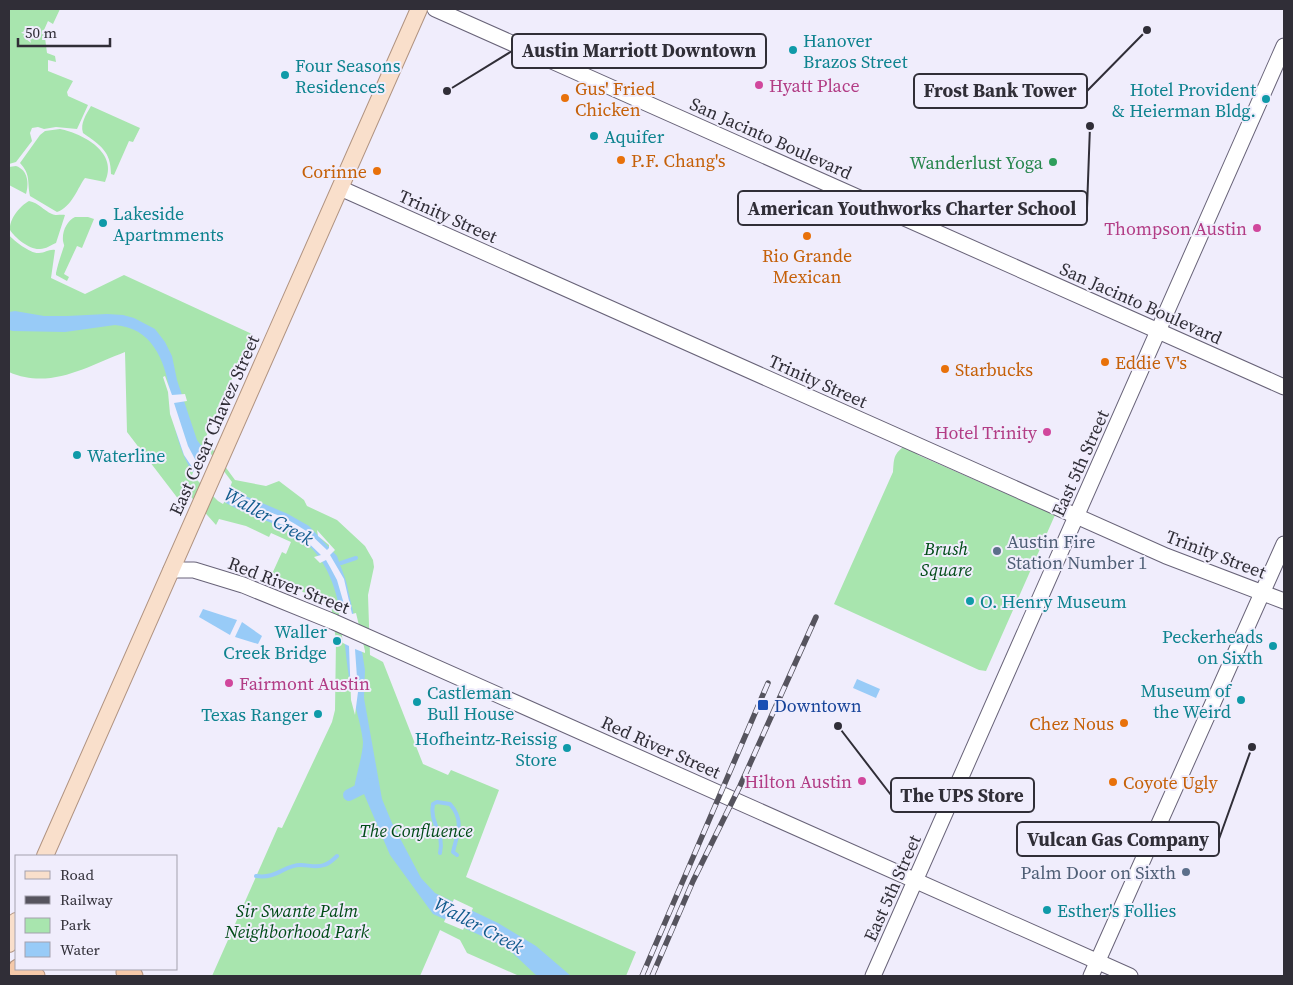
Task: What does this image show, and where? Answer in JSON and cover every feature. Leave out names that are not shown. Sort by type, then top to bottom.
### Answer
[{"type":"highway","points":[[22,970],[35,976]]},
{"type":"main road","name":"East Cesar Chavez Street","points":[[45,855],[419,9]]},
{"type":"main road","name":"San Jacinto Boulevard","points":[[435,9],[1284,387]]},
{"type":"main road","name":"East 5th Street","points":[[874,976],[1284,46]]},
{"type":"main road","name":"Trinity Street","points":[[340,188],[1166,556],[1284,601]]},
{"type":"main road","points":[[1091,976],[1284,544]]},
{"type":"main road","name":"Red River Street","points":[[171,570],[194,570],[243,585],[334,622],[1130,976]]},
{"type":"green space","points":[[9,9],[60,9],[53,24],[48,21],[44,30],[47,53],[55,56],[56,62],[48,60],[48,71],[73,81],[67,92],[68,96],[88,105],[77,129],[56,127],[32,128],[30,133],[32,141],[16,162],[9,164]]},
{"type":"green space","points":[[91,106],[140,128],[133,142],[129,141],[114,175],[111,174],[107,154],[95,141],[83,133],[83,122]]},
{"type":"green space","points":[[60,129],[79,135],[97,146],[107,162],[108,172],[105,182],[85,178],[67,206],[57,212],[30,196],[27,175],[20,163],[40,135],[45,131]]},
{"type":"green space","points":[[16,166],[27,177],[26,194],[9,185],[9,167]]},
{"type":"green space","points":[[29,201],[36,203],[52,214],[65,215],[56,243],[40,249],[32,248],[23,243],[10,230],[11,222],[16,213]]},
{"type":"green space","points":[[75,217],[94,219],[82,248],[77,246],[64,274],[69,277],[67,281],[56,275],[56,273],[64,246],[64,230],[67,224]]},
{"type":"green space","name":"The Confluence","points":[[9,235],[23,247],[36,253],[55,250],[51,278],[85,294],[124,275],[252,334],[205,439],[235,480],[266,486],[279,481],[304,500],[307,506],[337,520],[365,546],[373,560],[374,567],[368,595],[370,655],[383,662],[423,764],[448,775],[451,770],[499,790],[466,877],[636,952],[626,976],[517,976],[467,953],[460,940],[440,930],[420,976],[212,976],[278,827],[282,828],[332,722],[335,710],[336,640],[331,605],[303,592],[293,583],[276,578],[272,574],[282,552],[286,554],[291,542],[271,533],[269,537],[246,526],[219,519],[216,525],[184,489],[179,500],[127,432],[125,352],[82,370],[53,378],[24,377],[9,372]]},
{"type":"green space","name":"Brush Square","points":[[903,447],[913,448],[918,455],[1055,515],[986,671],[979,670],[834,604],[893,472],[896,455]]},
{"type":"water","name":"Waller Creek","points":[[15,311],[44,316],[123,315],[134,318],[155,329],[165,342],[172,356],[177,380],[197,440],[236,492],[288,514],[309,526],[337,556],[346,581],[362,651],[365,670],[364,698],[382,799],[392,823],[421,878],[435,893],[498,923],[536,946],[571,976],[537,976],[506,947],[433,914],[390,855],[364,794],[358,793],[354,789],[362,752],[361,727],[350,682],[338,602],[324,565],[312,549],[296,535],[221,500],[193,473],[185,459],[178,438],[172,415],[171,394],[164,368],[154,347],[138,332],[128,327],[115,325],[65,332],[9,330],[9,312]]},
{"type":"water","points":[[203,609],[237,620],[230,635],[199,617]]},
{"type":"water","points":[[242,622],[262,636],[258,644],[235,637]]},
{"type":"water","points":[[857,679],[880,689],[876,698],[853,688]]},
{"type":"pier","points":[[165,376],[172,395],[185,394],[187,401],[174,403],[188,446],[197,463],[205,446],[232,482],[228,493],[247,504],[283,517],[308,532],[327,550],[329,545],[318,536],[317,530],[335,550],[330,555],[344,579],[352,614],[356,613],[365,651],[365,653],[355,649],[358,692],[355,715],[351,700],[349,646],[343,643],[338,608],[346,611],[337,580],[330,567],[326,560],[320,563],[314,557],[321,555],[298,533],[234,505],[226,499],[223,504],[192,475],[194,470],[184,455],[170,414],[168,392],[163,377]]},
{"type":"pier","points":[[454,899],[473,908],[463,930],[444,922]]},
{"type":"waterway","points":[[341,563],[356,558]]},
{"type":"waterway","points":[[349,795],[371,784]]},
{"type":"waterway","points":[[440,853],[440,840],[432,810],[433,804],[437,802],[450,804],[455,810],[459,828],[453,852],[457,855]]},
{"type":"waterway","points":[[256,876],[270,876],[289,867],[301,865],[321,866],[329,863],[337,856]]},
{"type":"railway","points":[[652,976],[693,881],[740,786],[816,617]]},
{"type":"railway","points":[[642,976],[768,683]]},
{"type":"place","name":"Frost Bank Tower","points":[[1147,30]]},
{"type":"place","name":"Hanover Brazos Street","points":[[793,50]]},
{"type":"place","name":"Four Seasons Residences","points":[[285,75]]},
{"type":"place","name":"Hyatt Place","points":[[759,85]]},
{"type":"place","name":"Austin Marriott Downtown","points":[[447,91]]},
{"type":"place","name":"Gus' Fried Chicken","points":[[565,98]]},
{"type":"place","name":"Hotel Provident & Heierman Bldg.","points":[[1266,99]]},
{"type":"place","name":"American Youthworks Charter School","points":[[1090,126]]},
{"type":"place","name":"Aquifer","points":[[594,136]]},
{"type":"place","name":"P.F. Chang's","points":[[621,160]]},
{"type":"place","name":"Wanderlust Yoga","points":[[1053,162]]},
{"type":"place","name":"Corinne","points":[[377,171]]},
{"type":"place","name":"Lakeside Apartmments","points":[[103,223]]},
{"type":"place","name":"Thompson Austin","points":[[1257,228]]},
{"type":"place","name":"Rio Grande Mexican","points":[[807,236]]},
{"type":"place","name":"Eddie V's","points":[[1105,362]]},
{"type":"place","name":"Starbucks","points":[[945,369]]},
{"type":"place","name":"Hotel Trinity","points":[[1047,432]]},
{"type":"place","name":"Waterline","points":[[77,455]]},
{"type":"place","name":"Austin Fire Station Number 1","points":[[997,551]]},
{"type":"place","name":"O. Henry Museum","points":[[970,601]]},
{"type":"place","name":"Waller Creek Bridge","points":[[337,641]]},
{"type":"place","name":"Peckerheads on Sixth","points":[[1273,646]]},
{"type":"place","name":"Fairmont Austin","points":[[229,683]]},
{"type":"place","name":"Museum of the Weird","points":[[1241,700]]},
{"type":"place","name":"Castleman Bull House","points":[[417,702]]},
{"type":"place","name":"Downtown","points":[[763,705]]},
{"type":"place","name":"Texas Ranger","points":[[318,714]]},
{"type":"place","name":"Chez Nous","points":[[1124,723]]},
{"type":"place","name":"The UPS Store","points":[[838,726]]},
{"type":"place","name":"Vulcan Gas Company","points":[[1252,747]]},
{"type":"place","name":"Hofheintz-Reissig Store","points":[[567,748]]},
{"type":"place","name":"Hilton Austin","points":[[862,781]]},
{"type":"place","name":"Coyote Ugly","points":[[1113,782]]},
{"type":"place","name":"Palm Door on Sixth","points":[[1186,872]]},
{"type":"place","name":"Esther's Follies","points":[[1047,910]]},
{"type":"park label","name":"Sir Swante Palm Neighborhood Park","points":[[297,920]]}]
